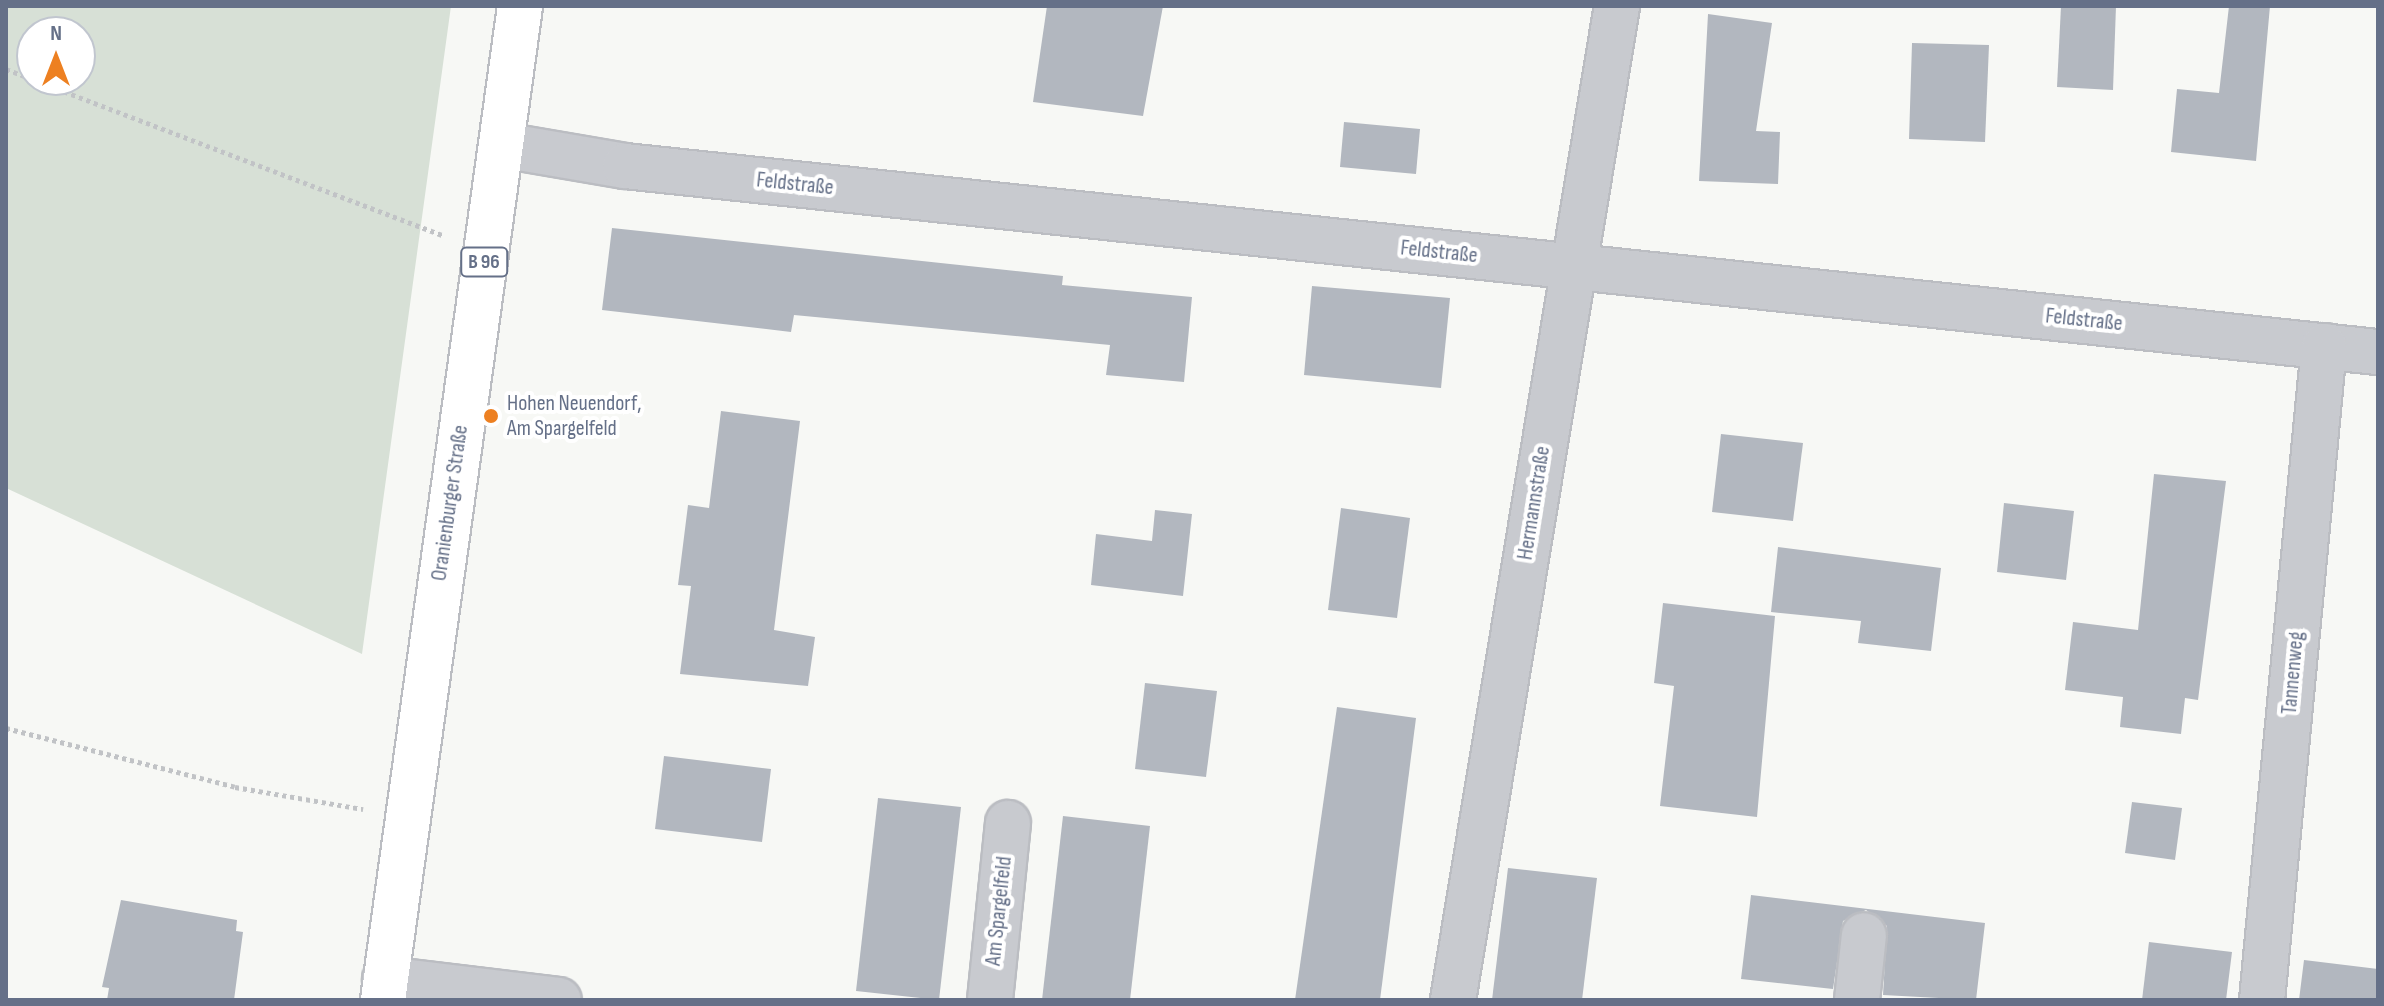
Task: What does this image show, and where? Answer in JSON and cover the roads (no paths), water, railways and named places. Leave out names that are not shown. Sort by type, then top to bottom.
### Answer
[{"type":"main road","name":"Oranienburger Straße","points":[[384,990],[520,6]]},
{"type":"street","name":"Hermannstraße","points":[[1453,1000],[1617,6]]},
{"type":"street","name":"Feldstraße","points":[[502,145],[625,166],[2378,352]]},
{"type":"street","name":"Tannenweg","points":[[2262,1000],[2324,346]]},
{"type":"street","name":"Am Spargelfeld","points":[[990,1000],[1008,823]]},
{"type":"street","points":[[1857,1000],[1864,935]]},
{"type":"street","points":[[384,990],[559,1000]]},
{"type":"place","name":"Hohen Neuendorf, Am Spargelfeld","points":[[491,416]]}]
